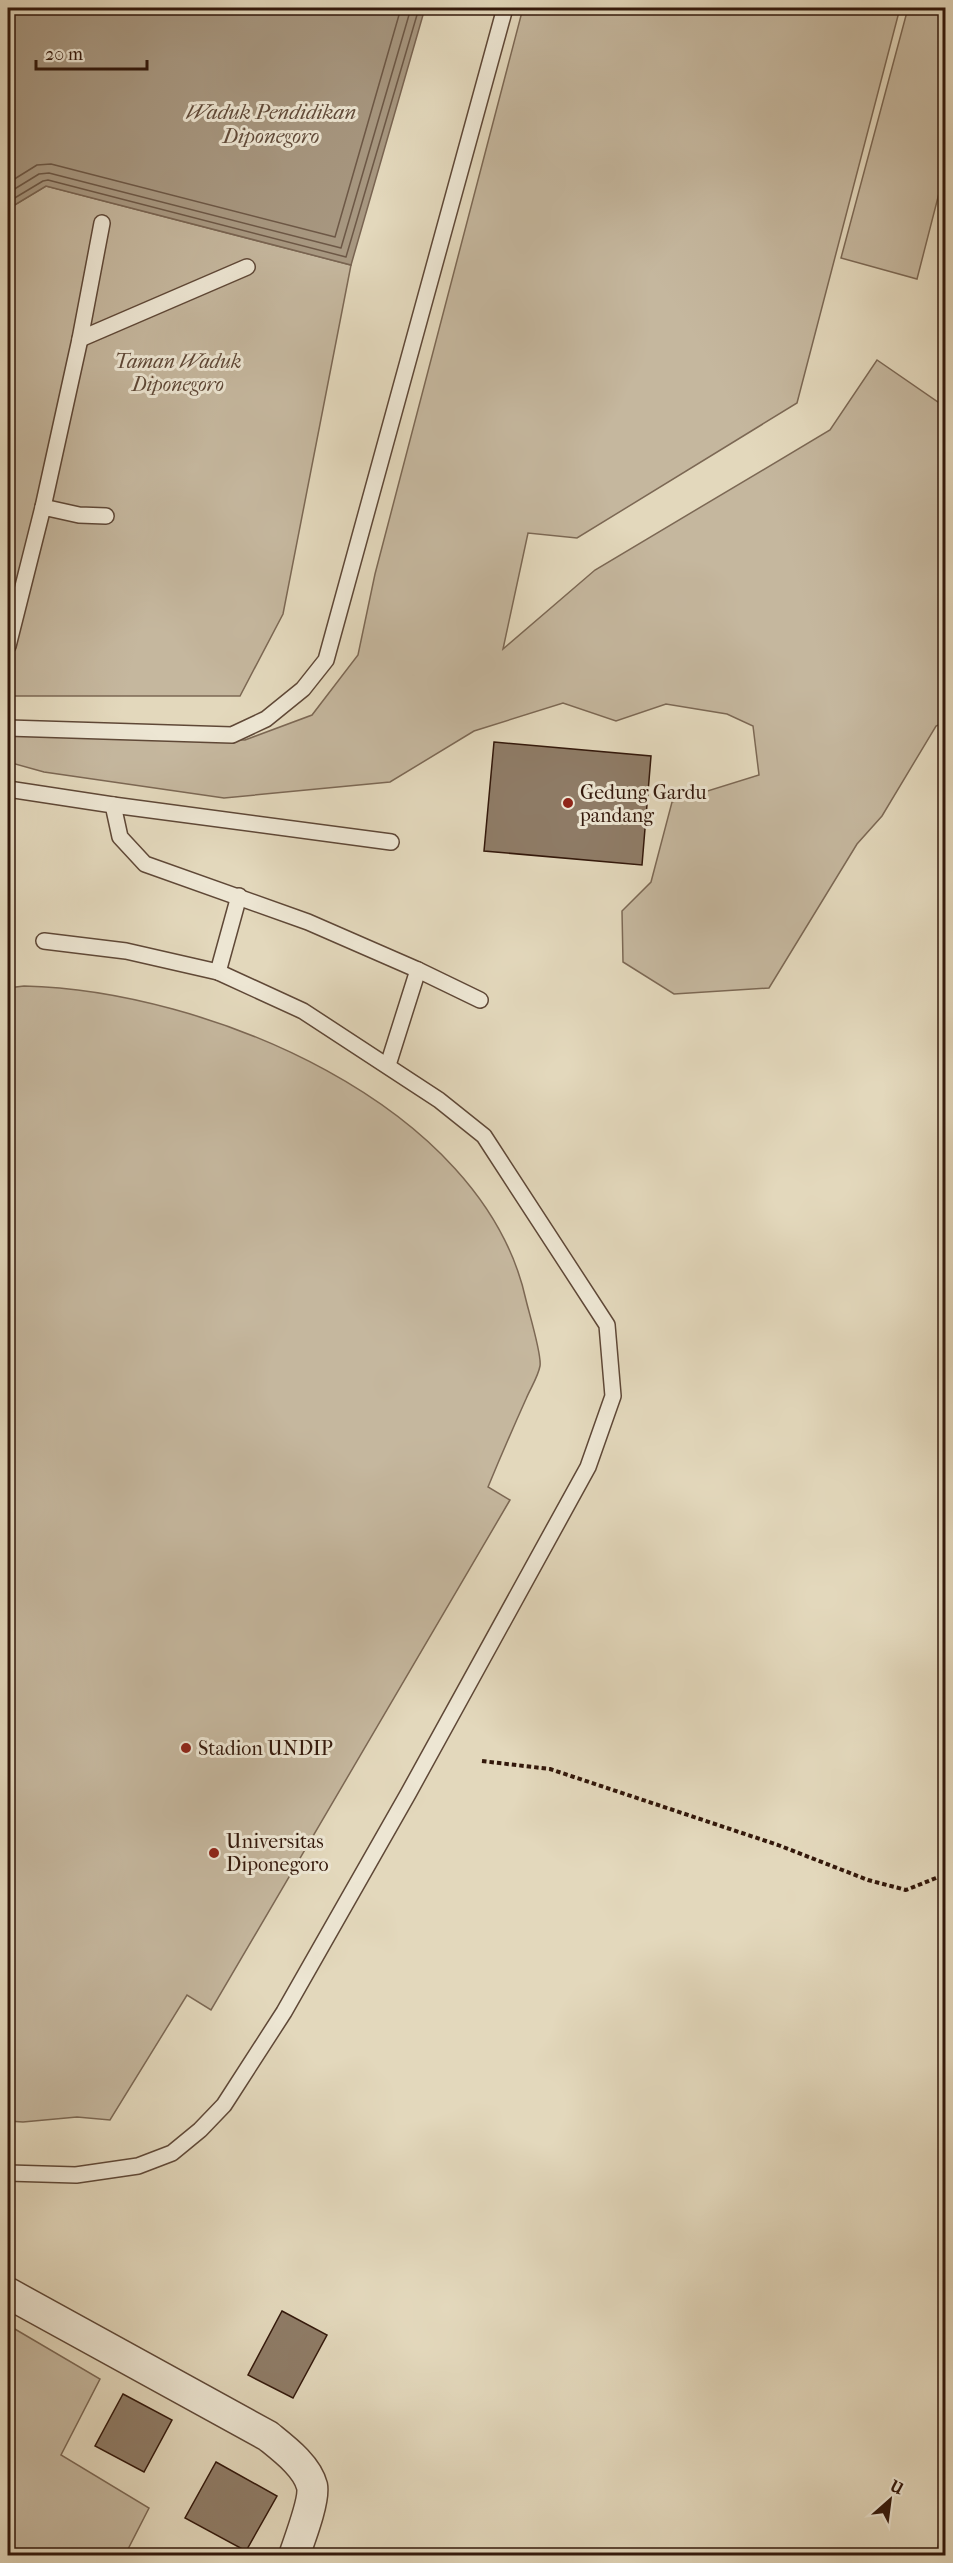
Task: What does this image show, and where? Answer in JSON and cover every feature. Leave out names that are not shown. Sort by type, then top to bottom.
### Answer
[{"type":"street","points":[[8,2293],[268,2436],[295,2458],[312,2487],[308,2513],[294,2556]]},
{"type":"lane","points":[[8,728],[232,735],[266,718],[303,688],[326,660],[505,8]]},
{"type":"lane","points":[[8,646],[43,507],[80,339],[102,223]]},
{"type":"lane","points":[[80,339],[247,267]]},
{"type":"lane","points":[[43,507],[79,515],[106,516]]},
{"type":"lane","points":[[8,789],[391,842]]},
{"type":"lane","points":[[113,805],[120,837],[145,864],[308,922],[480,1000]]},
{"type":"lane","points":[[218,972],[239,896]]},
{"type":"lane","points":[[8,2173],[76,2175],[138,2166],[172,2154],[224,2105],[284,2012],[414,1784],[588,1467],[613,1396],[607,1325],[484,1136],[439,1100],[303,1011],[218,972],[126,951],[44,941]]},
{"type":"lane","points":[[388,1065],[418,970]]},
{"type":"path","points":[[482,1761],[561,1773],[778,1845],[868,1880],[906,1890],[945,1874]]},
{"type":"green space","points":[[523,8],[900,8],[797,403],[577,538],[528,533],[503,649],[595,570],[830,430],[877,360],[945,407],[945,722],[936,726],[882,816],[857,844],[769,988],[674,994],[623,962],[622,911],[651,882],[672,802],[759,775],[753,726],[727,714],[666,704],[616,721],[563,703],[474,731],[390,782],[224,798],[44,772],[8,762],[8,734],[245,740],[312,715],[358,655],[375,574]]},
{"type":"green space","points":[[908,8],[946,8],[945,170],[917,279],[841,258]]},
{"type":"green space","name":"Taman Waduk Diponegoro","points":[[46,186],[351,265],[283,614],[240,696],[8,696],[8,209]]},
{"type":"green space","name":"Stadion UNDIP","points":[[24,986],[96,993],[173,1009],[251,1035],[327,1071],[396,1115],[455,1168],[500,1230],[526,1300],[540,1361],[538,1374],[488,1487],[510,1500],[211,2010],[187,1995],[110,2120],[77,2117],[23,2122],[8,2121],[8,988]]},
{"type":"green space","points":[[8,2325],[100,2379],[61,2455],[149,2508],[125,2555],[8,2555]]},
{"type":"water","name":"Waduk Pendidikan Diponegoro","points":[[8,8],[425,8],[351,265],[46,186],[8,209]]},
{"type":"building","name":"Gedung Gardu pandang","points":[[494,742],[651,756],[642,865],[484,851]]},
{"type":"building","points":[[282,2311],[327,2335],[293,2398],[248,2375]]},
{"type":"building","points":[[123,2394],[172,2420],[144,2472],[95,2446]]},
{"type":"building","points":[[216,2462],[277,2496],[246,2551],[185,2518]]},
{"type":"waterway","points":[[941,2556],[946,2521]]},
{"type":"place","name":"Gedung Gardu pandang","points":[[568,803]]},
{"type":"place","name":"Stadion UNDIP","points":[[186,1748]]},
{"type":"place","name":"Universitas Diponegoro","points":[[214,1853]]}]
